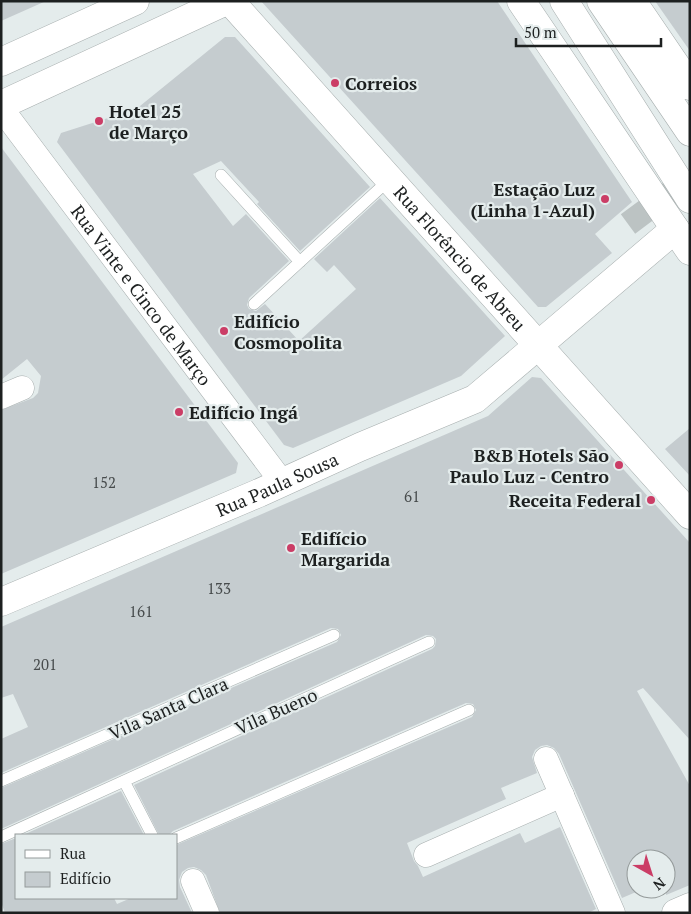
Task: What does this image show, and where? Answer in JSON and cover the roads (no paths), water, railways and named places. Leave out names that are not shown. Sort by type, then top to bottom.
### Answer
[{"type":"main road","points":[[1,62],[135,1]]},
{"type":"main road","points":[[1,106],[226,1]]},
{"type":"main road","name":"Rua Florêncio de Abreu","points":[[230,1],[690,515]]},
{"type":"main road","points":[[521,1],[682,240]]},
{"type":"main road","points":[[564,1],[690,199]]},
{"type":"main road","points":[[601,1],[690,132]]},
{"type":"main road","points":[[632,1],[690,86]]},
{"type":"main road","name":"Rua Paula Sousa","points":[[1,602],[475,399],[539,345],[682,240]]},
{"type":"main road","points":[[676,913],[690,907]]},
{"type":"street","name":"Rua Vinte e Cinco de Março","points":[[1,106],[282,482]]},
{"type":"street","points":[[546,759],[613,913]]},
{"type":"street","points":[[426,854],[562,795]]},
{"type":"street","points":[[193,881],[207,913]]},
{"type":"lane","points":[[222,176],[300,262]]},
{"type":"lane","points":[[254,304],[390,179]]},
{"type":"lane","name":"Vila Santa Clara","points":[[1,781],[334,635]]},
{"type":"lane","name":"Vila Bueno","points":[[1,837],[429,642]]},
{"type":"lane","points":[[178,837],[469,710]]},
{"type":"lane","points":[[124,781],[151,834]]},
{"type":"tunnel","points":[[628,224],[690,178]]},
{"type":"place","name":"Correios","points":[[335,83]]},
{"type":"place","name":"Hotel 25 de Março","points":[[99,121]]},
{"type":"place","name":"Estação Luz (Linha 1-Azul)","points":[[605,199]]},
{"type":"place","name":"Edifício Cosmopolita","points":[[224,331]]},
{"type":"place","name":"Edifício Ingá","points":[[179,412]]},
{"type":"place","name":"B&B Hotels São Paulo Luz - Centro","points":[[619,465]]},
{"type":"place","name":"Receita Federal","points":[[651,500]]},
{"type":"place","name":"Edifício Margarida","points":[[291,548]]}]
